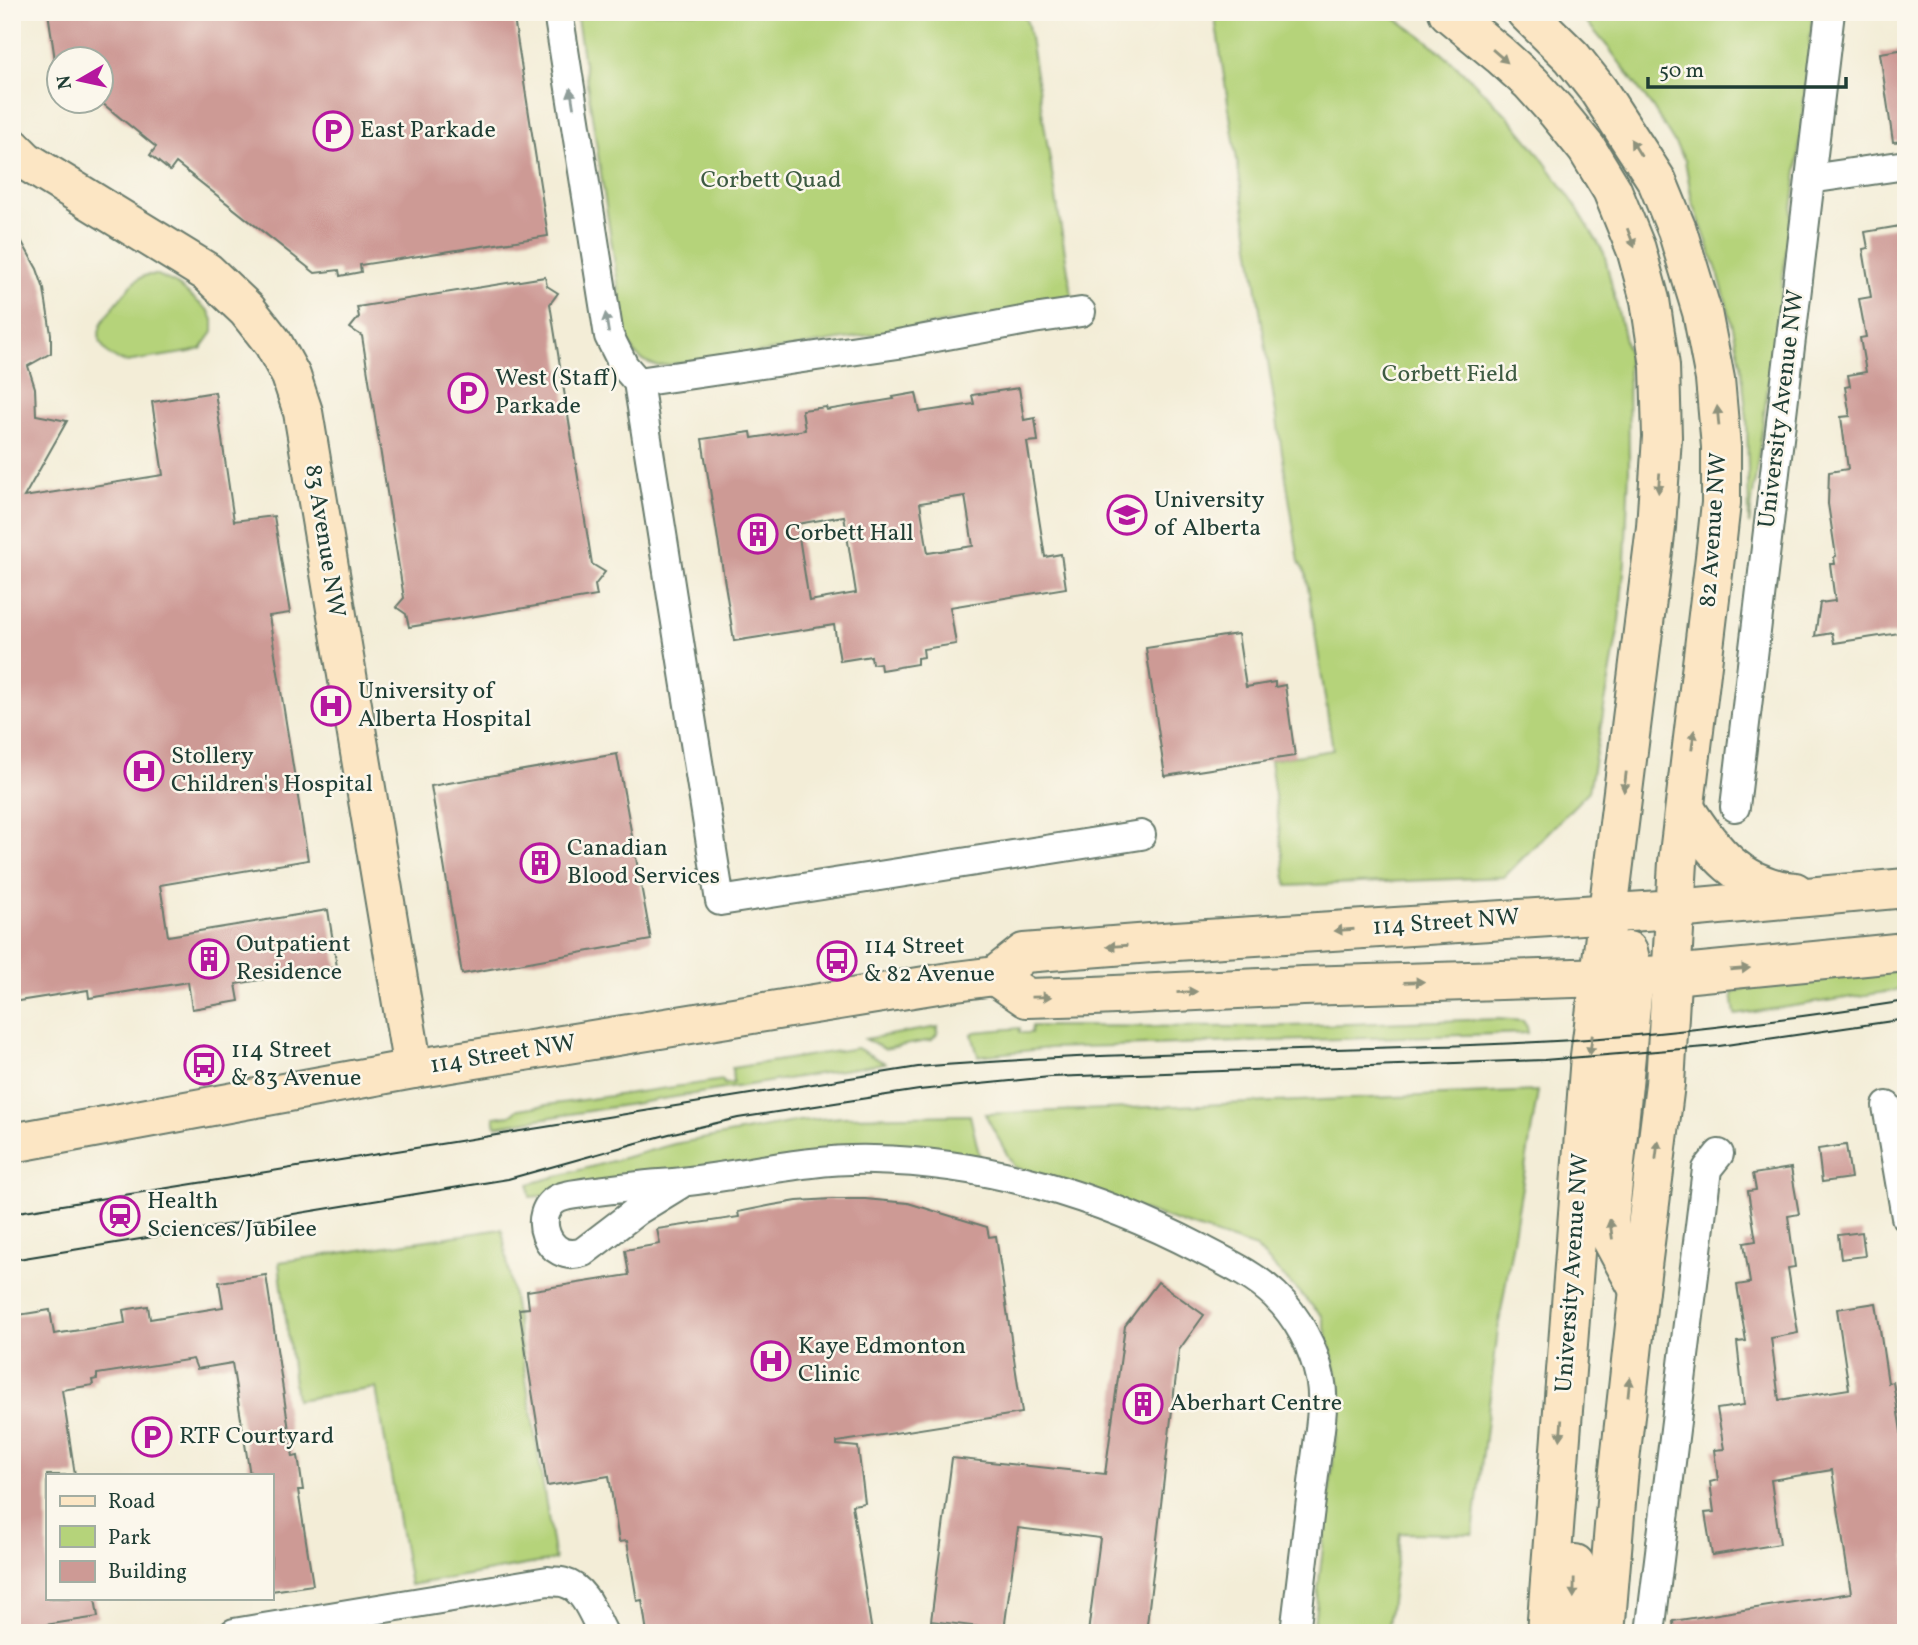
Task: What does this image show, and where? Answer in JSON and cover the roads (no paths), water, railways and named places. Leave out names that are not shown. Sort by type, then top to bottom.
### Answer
[{"type":"main road","points":[[1448,12],[1531,83],[1587,149],[1612,190],[1636,249],[1650,300],[1660,366],[1662,437],[1656,527],[1608,913]]},
{"type":"main road","name":"82 Avenue NW","points":[[1526,12],[1572,57],[1598,90],[1657,181],[1677,230],[1702,312],[1715,379],[1721,447],[1720,502],[1678,862],[1672,975]]},
{"type":"main road","name":"83 Avenue NW","points":[[12,147],[26,161],[207,272],[247,310],[273,343],[291,376],[303,412],[413,1069]]},
{"type":"main road","points":[[1685,808],[1711,848],[1747,878],[1777,890],[1835,895]]},
{"type":"main road","name":"114 Street NW","points":[[12,1143],[413,1069],[995,976],[1024,953],[1676,909],[1906,888]]},
{"type":"main road","name":"University Avenue NW","points":[[1546,1633],[1590,1056],[1617,976],[1608,913]]},
{"type":"main road","points":[[995,976],[1027,998],[1303,986],[1672,975],[1906,952]]},
{"type":"main road","points":[[1605,1633],[1611,1548],[1639,1290],[1665,1084],[1672,975]]},
{"type":"main road","points":[[1617,976],[1609,1222],[1611,1238],[1639,1290]]},
{"type":"main road","points":[[1558,1474],[1576,1531],[1573,1633]]},
{"type":"street","points":[[558,12],[609,336],[624,366],[638,382],[720,901],[1141,835]]},
{"type":"street","name":"University Avenue NW","points":[[1735,807],[1830,12]]},
{"type":"street","points":[[1810,179],[1906,165]]},
{"type":"street","points":[[638,382],[898,344],[1081,312]]},
{"type":"street","points":[[1887,1106],[1906,1217]]},
{"type":"street","points":[[1650,1633],[1707,1169],[1719,1154]]},
{"type":"street","points":[[682,1183],[832,1161],[873,1160],[958,1167],[1079,1195],[1161,1228],[1245,1272],[1275,1296],[1293,1318],[1310,1346],[1321,1379],[1320,1427],[1295,1633]]},
{"type":"street","points":[[234,1633],[548,1581],[574,1586],[603,1633]]},
{"type":"tram line","points":[[12,1213],[918,1067],[1073,1057],[1460,1045],[1630,1036],[1814,1015],[1906,1001]]},
{"type":"tram line","points":[[12,1260],[508,1179],[669,1134],[738,1118],[919,1090],[1050,1077],[1544,1060],[1719,1046],[1906,1019]]},
{"type":"place","name":"East Parkade","points":[[333,131]]},
{"type":"place","name":"West (Staff) Parkade","points":[[468,393]]},
{"type":"place","name":"University of Alberta","points":[[1127,515]]},
{"type":"place","name":"Corbett Hall","points":[[758,534]]},
{"type":"place","name":"University of Alberta Hospital","points":[[331,706]]},
{"type":"place","name":"Stollery Children's Hospital","points":[[144,771]]},
{"type":"place","name":"Canadian Blood Services","points":[[540,863]]},
{"type":"place","name":"Outpatient Residence","points":[[209,959]]},
{"type":"place","name":"114 Street & 82 Avenue","points":[[837,961]]},
{"type":"place","name":"114 Street & 83 Avenue","points":[[204,1065]]},
{"type":"place","name":"Health Sciences/Jubilee","points":[[120,1216]]},
{"type":"place","name":"Kaye Edmonton Clinic","points":[[771,1361]]},
{"type":"place","name":"Aberhart Centre","points":[[1143,1404]]},
{"type":"place","name":"RTF Courtyard","points":[[152,1437]]},
{"type":"park label","name":"Corbett Quad","points":[[771,181]]},
{"type":"park label","name":"Corbett Field","points":[[1450,375]]}]
